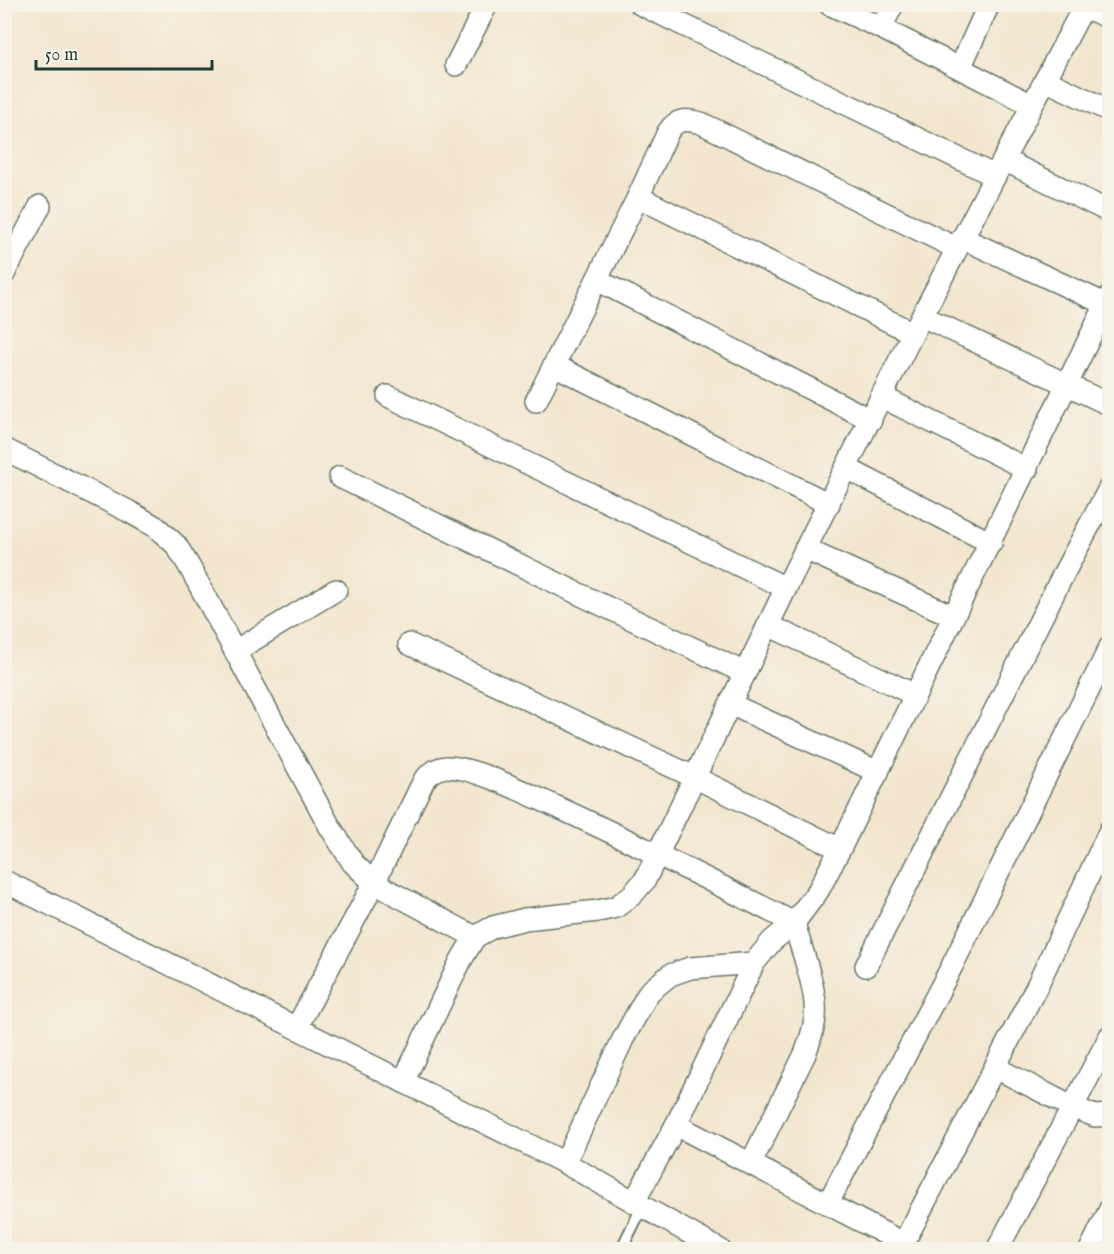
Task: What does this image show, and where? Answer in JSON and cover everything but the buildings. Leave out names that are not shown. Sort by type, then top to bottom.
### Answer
[{"type":"street","points":[[456,65],[487,4]]},
{"type":"street","points":[[640,4],[1000,168],[1110,212]]},
{"type":"street","points":[[829,4],[1032,105]]},
{"type":"street","points":[[881,28],[893,4]]},
{"type":"street","points":[[960,68],[989,4]]},
{"type":"street","points":[[403,1082],[461,960],[475,937],[493,927],[525,919],[616,907],[632,896],[645,880],[805,549],[918,324],[1084,6],[1110,18]]},
{"type":"street","points":[[1045,80],[1110,111]]},
{"type":"street","points":[[536,401],[673,124],[681,120],[701,123],[959,243],[1107,300],[1027,469],[840,849],[818,891],[794,923],[772,941],[754,963],[638,1205]]},
{"type":"street","points":[[638,197],[918,324],[1066,384],[1110,405]]},
{"type":"street","points":[[4,274],[40,206]]},
{"type":"street","points":[[597,280],[871,420]]},
{"type":"street","points":[[554,365],[829,504]]},
{"type":"street","points":[[387,396],[786,588]]},
{"type":"street","points":[[882,397],[1027,469]]},
{"type":"street","points":[[4,448],[128,511],[156,527],[176,545],[330,827],[353,863],[374,883],[475,937]]},
{"type":"street","points":[[846,468],[991,543]]},
{"type":"street","points":[[340,477],[745,673]]},
{"type":"street","points":[[866,966],[1066,569],[1110,487]]},
{"type":"street","points":[[805,549],[953,616]]},
{"type":"street","points":[[235,651],[336,590]]},
{"type":"street","points":[[768,625],[915,695]]},
{"type":"street","points":[[409,644],[694,777],[840,849]]},
{"type":"street","points":[[828,1203],[952,966],[1110,647]]},
{"type":"street","points":[[730,704],[878,772]]},
{"type":"street","points":[[297,1027],[374,883],[424,780],[433,771],[446,767],[464,769],[519,790],[658,854],[794,923],[814,996],[816,1015],[805,1054],[751,1162]]},
{"type":"street","points":[[676,1125],[828,1203],[901,1246],[996,1068],[1110,830]]},
{"type":"street","points":[[4,881],[565,1163],[720,1250]]},
{"type":"street","points":[[565,1163],[623,1039],[649,992],[670,975],[690,968],[754,963]]},
{"type":"street","points":[[997,1250],[1110,1036]]},
{"type":"street","points":[[996,1068],[1072,1107],[1095,1116],[1110,1115]]},
{"type":"street","points":[[1090,1250],[1110,1209]]},
{"type":"lane","points":[[621,1250],[638,1205]]}]
